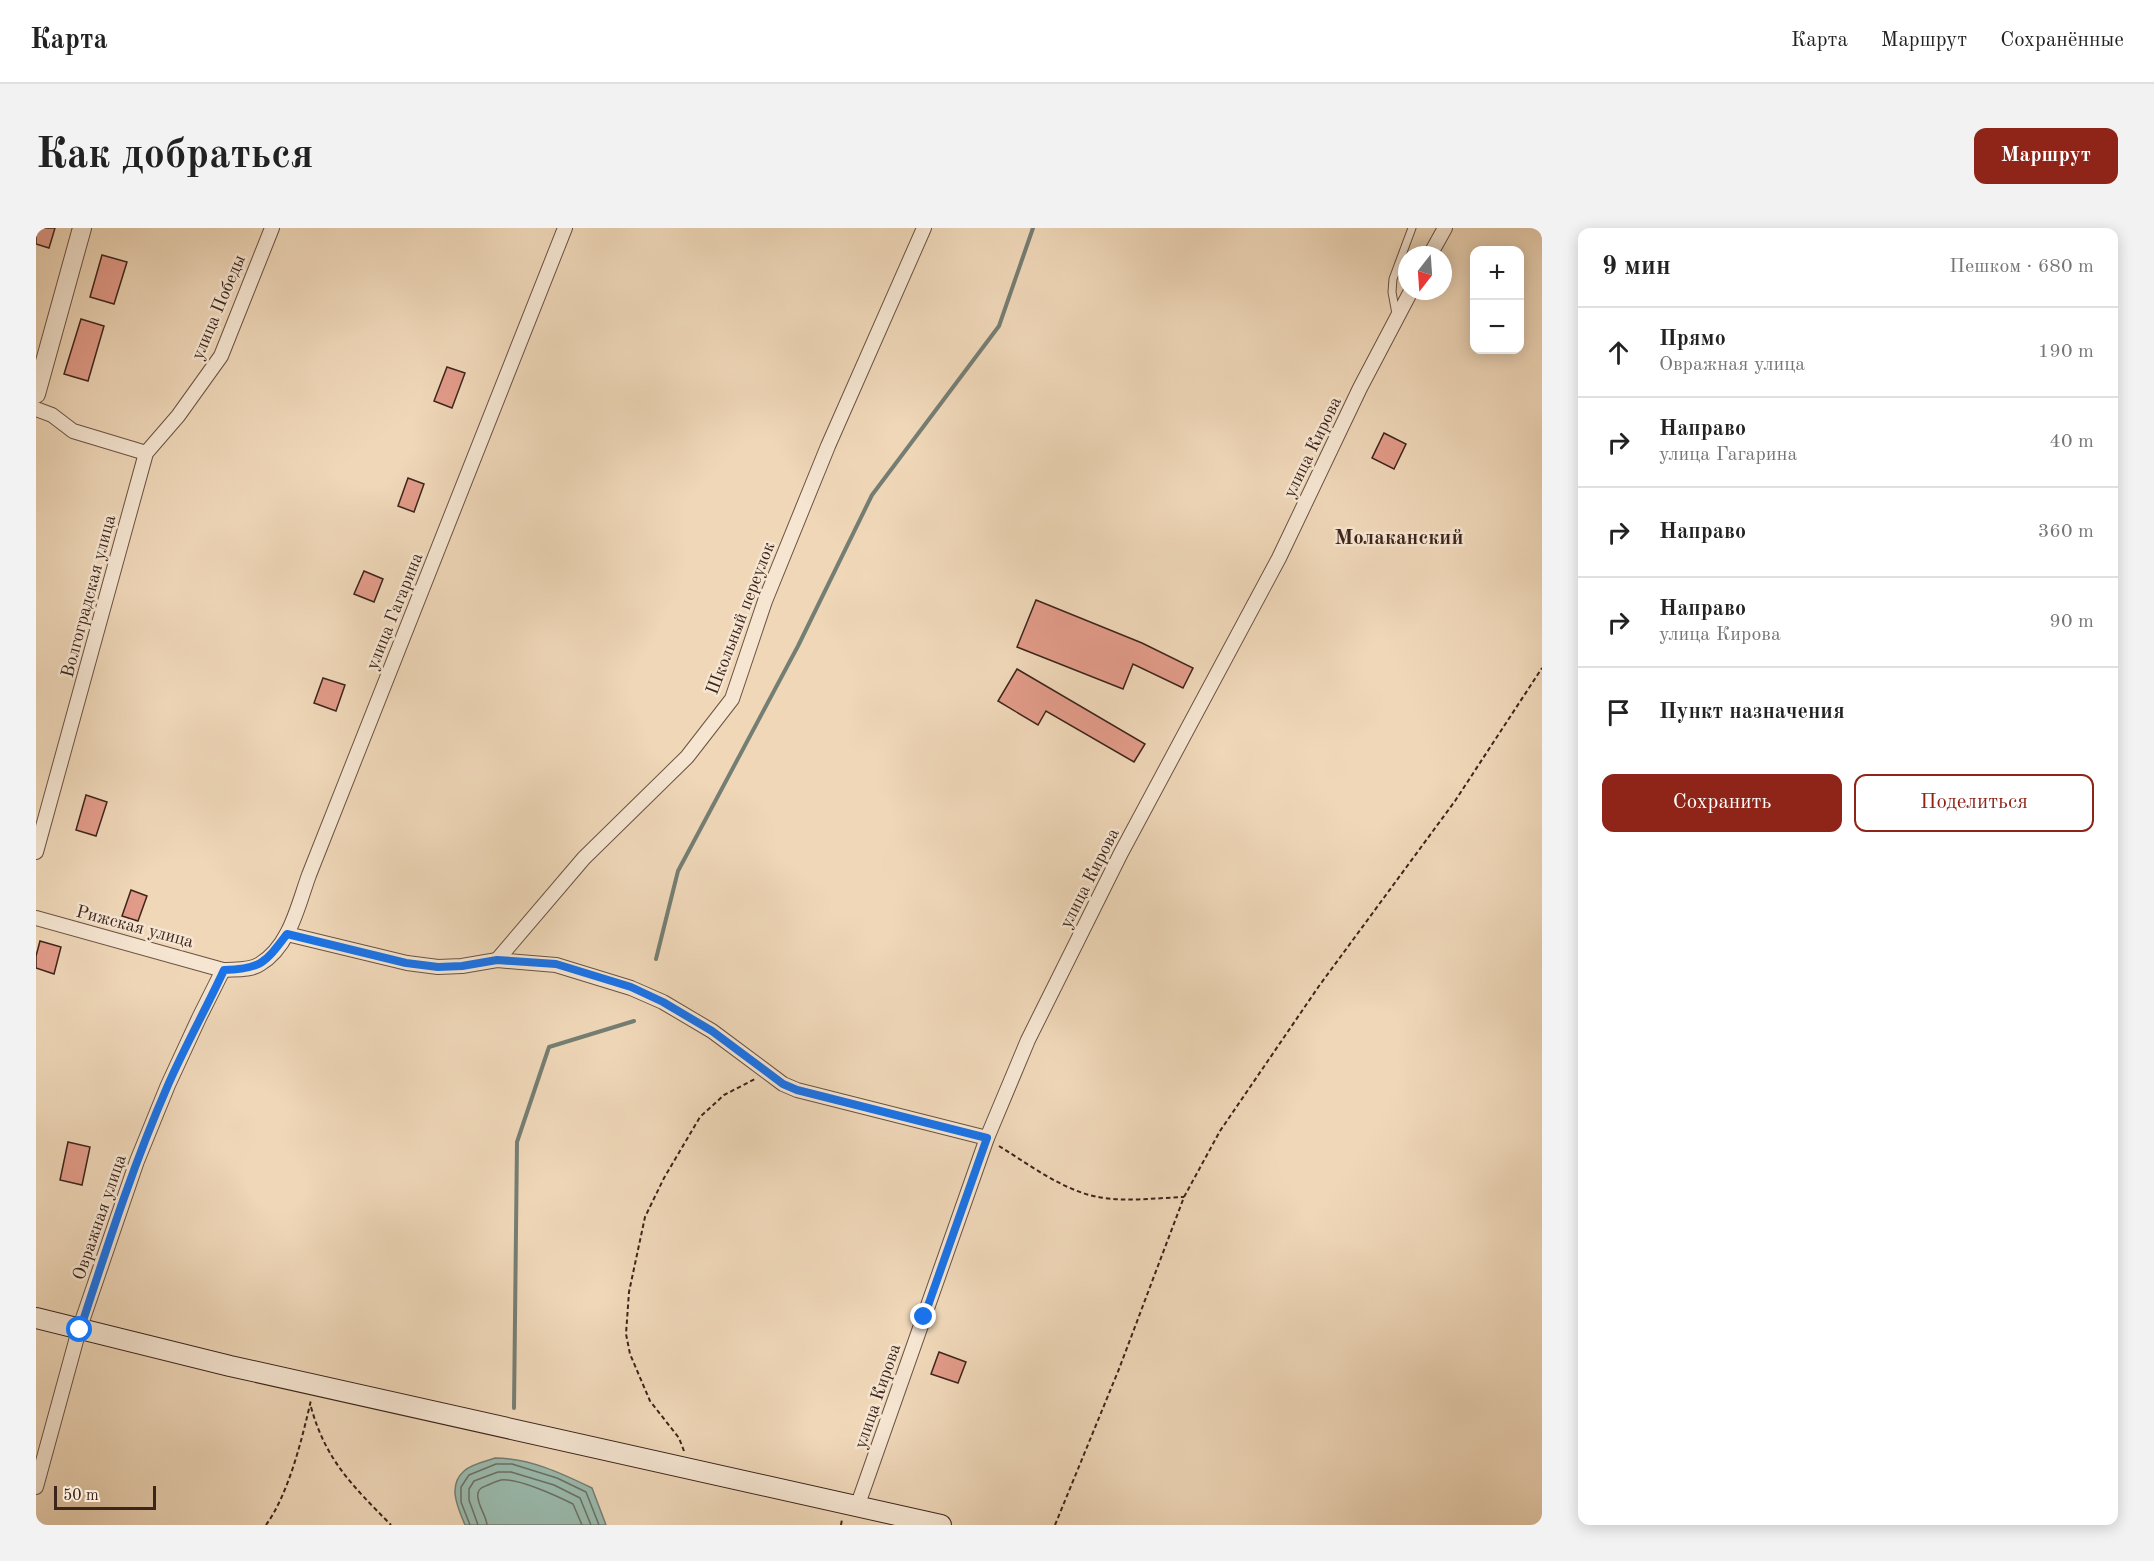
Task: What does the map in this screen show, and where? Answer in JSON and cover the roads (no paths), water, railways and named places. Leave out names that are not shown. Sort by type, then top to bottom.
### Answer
[{"type":"main road","points":[[36,1318],[312,1395],[687,1469],[941,1525]]},
{"type":"street","points":[[36,394],[82,228]]},
{"type":"street","name":"улица Победы","points":[[146,453],[178,416],[221,356],[273,228]]},
{"type":"street","name":"улица Гагарина","points":[[224,970],[244,969],[259,965],[272,954],[287,934],[565,228]]},
{"type":"street","name":"Школьный переулок","points":[[497,960],[584,858],[687,757],[732,699],[765,601],[828,446],[924,228]]},
{"type":"street","points":[[1435,246],[1444,228]]},
{"type":"street","name":"улица Кирова","points":[[857,1507],[987,1138],[1028,1040],[1111,874],[1279,558],[1406,300]]},
{"type":"street","points":[[36,409],[52,415],[73,431],[146,453]]},
{"type":"street","name":"Волгоградская улица","points":[[36,852],[146,453]]},
{"type":"street","name":"Рижская улица","points":[[36,918],[224,970]]},
{"type":"street","points":[[287,934],[417,965],[462,966],[497,960],[556,964],[631,987],[663,1002],[712,1031],[783,1084],[797,1090],[987,1138]]},
{"type":"street","name":"Овражная улица","points":[[36,1487],[80,1330],[137,1161],[177,1066],[224,970]]},
{"type":"lane","points":[[1397,317],[1392,291],[1393,279],[1412,228]]},
{"type":"water","points":[[495,1458],[532,1464],[557,1472],[592,1488],[606,1525],[465,1525],[456,1497],[456,1483],[464,1471],[471,1466]]},
{"type":"waterway","points":[[656,959],[678,871],[798,646],[872,495],[999,326],[1033,228]]},
{"type":"waterway","points":[[514,1408],[517,1142],[549,1047],[634,1021]]},
{"type":"district","name":"Молаканский","points":[[1399,537]]}]
